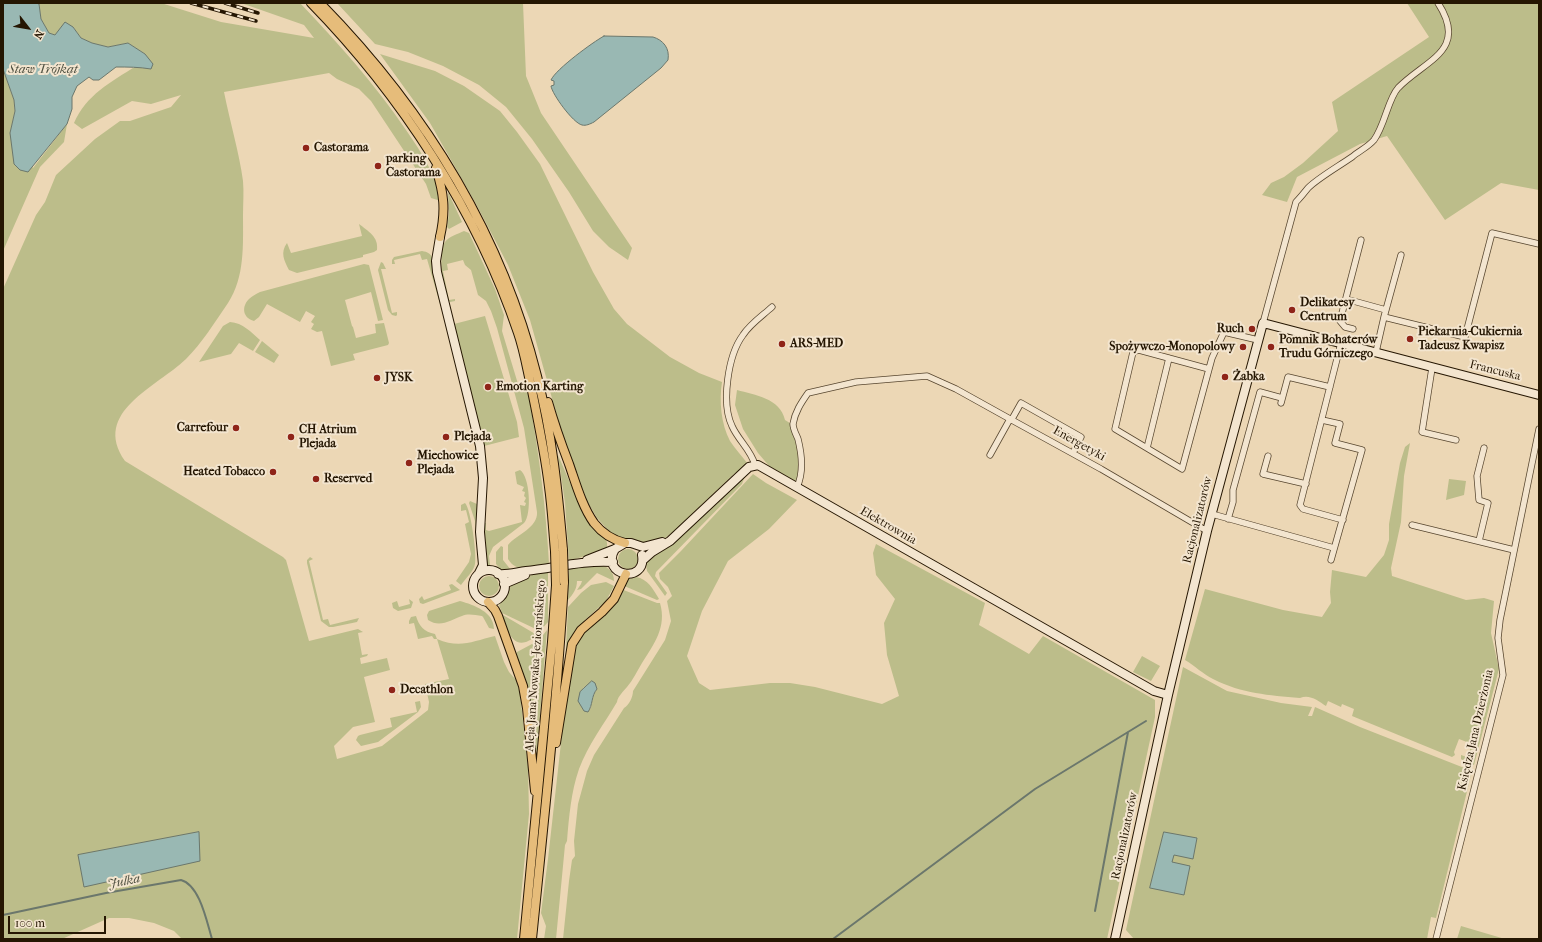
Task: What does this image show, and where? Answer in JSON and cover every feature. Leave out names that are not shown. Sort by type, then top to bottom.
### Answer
[{"type":"main road","name":"Aleja Jana Nowaka-Jeziorańskiego","points":[[311,3],[333,25],[367,65],[406,116],[447,179],[500,285],[518,334],[543,445],[564,582],[561,637],[532,939]]},
{"type":"main road","name":"Aleja Jana Nowaka-Jeziorańskiego","points":[[320,3],[343,26],[410,107],[455,177],[480,224],[506,281],[524,330],[537,376],[553,453],[559,550],[552,642],[524,939]]},
{"type":"main road","points":[[432,156],[440,180],[444,201],[444,212],[440,237]]},
{"type":"main road","points":[[524,330],[540,373],[554,425],[586,510],[595,525],[602,531],[616,541],[629,544]]},
{"type":"main road","points":[[545,813],[572,644],[581,630],[602,612],[614,599],[626,574]]},
{"type":"main road","points":[[488,602],[498,616],[523,686],[530,730],[536,816]]},
{"type":"street","name":"Racjonalizatorów","points":[[1115,939],[1168,695],[1207,531],[1296,202],[1308,187],[1370,144],[1382,127],[1397,90],[1436,58],[1442,50],[1449,32],[1445,14],[1438,3]]},
{"type":"street","points":[[1384,317],[1465,337],[1492,233],[1539,244]]},
{"type":"street","points":[[440,237],[436,261],[437,272],[480,446],[483,478],[480,532],[483,565],[473,582],[473,590],[479,599],[488,602],[495,601],[502,596],[504,584],[503,580],[498,574],[490,570],[479,574]]},
{"type":"street","points":[[1353,329],[1344,327],[1340,321],[1361,240]]},
{"type":"street","points":[[1376,352],[1400,255]]},
{"type":"street","points":[[1346,300],[1386,310]]},
{"type":"street","points":[[616,548],[612,555],[612,562],[616,569],[626,574],[630,574],[639,569],[643,560],[652,552],[670,542],[749,467],[755,465],[751,454],[731,425],[727,410],[726,395],[733,358],[737,346],[744,334],[772,307]]},
{"type":"street","name":"Francuska","points":[[1263,323],[1432,368],[1539,394]]},
{"type":"street","points":[[1209,368],[1139,350],[1133,352],[1115,429],[1182,469],[1212,358],[1224,332],[1258,340]]},
{"type":"street","points":[[1341,343],[1300,505],[1303,509],[1343,520]]},
{"type":"street","points":[[1147,448],[1169,358]]},
{"type":"street","points":[[1432,368],[1422,432],[1456,440]]},
{"type":"street","name":"Energetyki","points":[[797,487],[802,475],[801,457],[798,439],[793,426],[798,409],[808,393],[856,382],[927,376],[956,389],[1073,453],[1207,531]]},
{"type":"street","points":[[1228,519],[1233,502],[1233,490],[1260,392],[1282,400],[1288,377],[1330,387]]},
{"type":"street","points":[[990,455],[1021,403],[1081,437],[1073,453]]},
{"type":"street","points":[[1322,420],[1340,424],[1335,443],[1362,450],[1331,560]]},
{"type":"street","name":"Księdza Jana Dzierżonia","points":[[1436,939],[1503,675],[1498,638],[1500,620],[1539,429]]},
{"type":"street","points":[[1479,541],[1488,503],[1479,500],[1477,476],[1484,448]]},
{"type":"street","points":[[1268,456],[1263,474],[1306,484]]},
{"type":"street","name":"Elektrownia","points":[[755,465],[760,466],[1154,691],[1168,695]]},
{"type":"street","points":[[1212,514],[1334,548]]},
{"type":"street","points":[[1412,525],[1514,550]]},
{"type":"street","points":[[581,562],[629,544],[643,547],[652,546],[677,535]]},
{"type":"street","points":[[629,544],[641,550],[643,560]]},
{"type":"street","points":[[498,574],[534,571],[581,562],[612,562]]},
{"type":"street","points":[[504,584],[534,571]]},
{"type":"green space","points":[[37,3],[161,3],[221,22],[314,38],[304,25],[241,3],[300,3],[369,80],[394,113],[432,172],[441,201],[431,198],[426,184],[371,101],[359,89],[337,79],[329,73],[224,92],[243,181],[243,249],[238,282],[228,303],[192,353],[132,402],[122,415],[116,428],[117,444],[125,461],[286,560],[309,641],[358,629],[363,632],[358,633],[362,655],[368,654],[367,656],[360,658],[361,664],[387,658],[390,670],[364,677],[375,722],[353,727],[334,746],[337,759],[382,746],[428,710],[429,702],[425,684],[449,679],[437,639],[445,642],[460,644],[495,636],[504,662],[509,672],[516,680],[520,693],[528,767],[529,814],[517,939],[182,939],[174,931],[154,923],[129,918],[109,918],[62,939],[3,939],[3,289],[36,215],[45,202],[56,175],[95,139],[120,121],[130,121],[171,107],[181,95],[151,104],[132,101],[82,129],[74,123],[85,105],[100,90],[136,66],[151,69],[145,54],[128,43],[108,47],[92,43],[81,38],[73,27],[54,35],[49,33],[41,19],[39,4]]},
{"type":"green space","points":[[337,3],[523,3],[526,76],[541,113],[632,248],[628,260],[609,247],[593,231],[569,192],[532,139],[506,107],[479,85],[443,66],[408,52],[375,44]]},
{"type":"green space","points":[[1407,3],[1539,3],[1539,190],[1501,183],[1445,220],[1387,136],[1360,144],[1297,177],[1287,202],[1262,195],[1271,183],[1284,177],[1303,163],[1338,131],[1332,102],[1429,37]]},
{"type":"green space","points":[[380,54],[435,71],[464,86],[500,111],[540,164],[593,272],[614,309],[627,324],[670,357],[699,373],[722,382],[721,405],[727,434],[734,447],[748,464],[734,474],[672,533],[661,541],[642,543],[629,538],[617,538],[597,518],[587,501],[564,441],[530,320],[508,265],[476,204],[430,123]]},
{"type":"green space","points":[[3,69],[14,100],[15,111],[10,133],[33,168],[67,124],[64,142],[40,167],[3,251]]},
{"type":"green space","points":[[448,192],[462,222],[449,229],[447,227],[449,214]]},
{"type":"green space","points":[[359,224],[375,238],[377,250],[374,252],[363,255],[363,257],[297,273],[289,270],[284,260],[283,253],[287,243],[291,253],[362,236]]},
{"type":"green space","points":[[464,231],[469,233],[495,289],[504,315],[502,331],[518,384],[527,390],[529,398],[542,481],[549,564],[532,568],[526,569],[516,567],[508,559],[508,545],[531,527],[536,518],[537,512],[524,428],[497,328],[486,301],[478,295],[471,270],[465,265],[463,260],[447,264],[448,270],[443,271],[449,300],[455,299],[455,301],[450,302],[447,297],[443,282],[441,263],[445,242],[454,235]]},
{"type":"green space","points":[[422,251],[429,253],[433,259],[441,301],[440,304],[427,259],[422,260],[420,254],[394,260],[395,264],[392,264],[394,257]]},
{"type":"green space","points":[[381,262],[386,269],[381,269],[392,313],[397,312],[396,316],[392,315],[388,310],[378,270]]},
{"type":"green space","points":[[364,264],[369,265],[383,320],[378,321],[371,292],[345,300],[352,326],[356,338],[376,333],[375,324],[384,323],[389,343],[388,345],[353,354],[355,360],[331,366],[322,331],[317,332],[311,329],[314,324],[311,322],[315,316],[306,311],[300,322],[267,304],[259,317],[254,321],[250,320],[245,315],[244,309],[246,302],[260,292]]},
{"type":"green space","name":"Emotion Karting","points":[[485,316],[517,422],[519,437],[484,446],[454,324]]},
{"type":"green space","points":[[230,322],[243,326],[260,340],[253,351],[239,343],[231,354],[199,362],[223,326]]},
{"type":"green space","points":[[262,341],[279,355],[274,363],[255,352]]},
{"type":"green space","points":[[737,390],[759,396],[772,402],[778,407],[785,420],[793,425],[801,457],[799,483],[770,467],[758,453],[743,429],[735,405]]},
{"type":"green space","points":[[1410,443],[1404,476],[1401,522],[1391,568],[1392,576],[1466,600],[1484,598],[1494,601],[1491,633],[1499,669],[1474,765],[1467,764],[1461,759],[1461,755],[1467,757],[1472,744],[1459,739],[1454,752],[1455,755],[1452,757],[1352,716],[1354,709],[1342,704],[1341,707],[1328,701],[1326,706],[1311,697],[1300,698],[1266,695],[1245,691],[1209,677],[1185,660],[1205,589],[1283,610],[1322,617],[1331,603],[1330,592],[1332,570],[1366,577],[1384,555],[1389,540],[1389,524],[1400,463],[1405,447]]},
{"type":"green space","points":[[558,455],[584,515],[591,526],[606,539],[607,543],[607,549],[569,561],[565,503]]},
{"type":"green space","points":[[520,470],[528,487],[529,504],[527,519],[493,547],[489,556],[490,565],[487,566],[484,523],[486,523],[486,530],[489,531],[522,522],[520,505],[525,506],[526,503],[524,502],[526,498],[524,496],[525,492],[522,491],[524,487],[517,484],[515,472]]},
{"type":"green space","points":[[753,474],[797,500],[769,529],[728,561],[702,611],[687,656],[699,683],[710,690],[770,683],[790,683],[815,687],[882,704],[899,696],[887,655],[884,623],[895,599],[876,575],[873,553],[876,544],[985,603],[979,625],[1029,654],[1043,636],[1155,700],[1155,717],[1107,939],[563,939],[572,860],[575,856],[574,841],[578,804],[587,771],[594,755],[624,708],[629,703],[633,691],[665,640],[671,621],[667,601],[672,596],[668,587],[660,579],[659,573]]},
{"type":"green space","points":[[745,476],[742,484],[656,572],[655,576],[667,593],[665,596],[647,571],[646,565],[648,559]]},
{"type":"green space","points":[[1449,479],[1466,481],[1464,495],[1446,500]]},
{"type":"green space","points":[[470,501],[477,504],[477,539],[475,521],[469,503]]},
{"type":"green space","points":[[465,503],[471,523],[475,564],[461,585],[456,581],[469,562],[471,554],[465,524],[469,522],[466,510],[461,511],[461,505]]},
{"type":"green space","points":[[501,546],[503,547],[503,560],[511,570],[502,571],[496,564],[496,552]]},
{"type":"green space","points":[[628,549],[635,552],[638,559],[635,566],[628,569],[621,566],[618,559],[621,552]]},
{"type":"green space","points":[[310,557],[313,559],[309,561],[323,620],[328,619],[330,625],[359,618],[357,622],[329,627],[321,621],[307,563],[307,560]]},
{"type":"green space","points":[[596,564],[609,569],[613,574],[614,581],[597,573],[581,589],[577,590],[582,581],[577,581],[575,589],[568,600],[569,569]]},
{"type":"green space","points":[[548,572],[548,622],[540,631],[502,613],[499,605],[506,597],[512,583],[535,574]]},
{"type":"green space","points":[[489,576],[496,579],[499,586],[496,593],[489,596],[482,593],[479,586],[482,579]]},
{"type":"green space","points":[[636,577],[647,582],[659,599],[657,600],[622,585],[626,580]]},
{"type":"green space","points":[[606,582],[614,586],[606,601],[585,620],[574,633],[565,667],[568,607],[591,585]]},
{"type":"green space","points":[[452,584],[460,590],[423,604],[420,603],[419,599],[422,596],[424,600],[451,590],[449,585]]},
{"type":"green space","points":[[621,589],[660,603],[662,612],[661,628],[655,642],[620,696],[592,743],[579,769],[572,796],[567,841],[565,845],[556,939],[544,939],[546,926],[541,913],[563,725],[574,656],[577,644],[584,632]],"holes":[[[588,685],[597,689],[592,698],[591,708],[584,711],[583,688]]]},
{"type":"green space","points":[[409,599],[413,602],[411,608],[398,611],[393,608],[392,603],[397,601],[399,607],[410,604]]},
{"type":"green space","points":[[460,601],[477,607],[487,614],[491,618],[494,629],[489,628],[482,616],[469,614],[441,623],[428,620],[427,615],[429,611]]},
{"type":"green space","points":[[503,615],[537,635],[527,642],[518,642],[509,633]]},
{"type":"green space","points":[[416,616],[422,628],[435,634],[437,639],[434,639],[432,636],[418,639],[414,623],[409,624],[411,617]]},
{"type":"green space","points":[[547,630],[537,751],[534,747],[516,654],[539,640]]},
{"type":"green space","points":[[1142,656],[1160,666],[1151,681],[1133,672]]},
{"type":"green space","points":[[1183,667],[1227,691],[1281,703],[1312,707],[1308,716],[1312,716],[1315,707],[1360,727],[1472,771],[1436,918],[1431,917],[1427,939],[1134,939],[1126,930]]},
{"type":"green space","points":[[420,701],[421,707],[418,712],[378,742],[361,746],[356,740],[360,735],[392,727],[390,718],[417,712],[415,702]]},
{"type":"green space","points":[[1461,926],[1505,939],[1457,939]]},
{"type":"water","name":"Staw Trójkąt","points":[[3,3],[37,3],[39,4],[41,19],[49,33],[55,35],[65,22],[73,27],[81,38],[92,43],[108,47],[128,43],[145,54],[153,64],[151,69],[138,67],[116,67],[99,80],[93,80],[89,77],[77,86],[72,97],[72,109],[67,124],[28,172],[20,170],[14,164],[10,133],[15,111],[14,100],[3,69]]},
{"type":"water","points":[[604,36],[653,37],[663,42],[667,48],[668,60],[661,68],[594,122],[582,125],[568,114],[559,101],[552,90],[551,86],[554,85],[554,81],[551,80],[554,75],[567,63]]},
{"type":"water","points":[[592,681],[595,683],[597,689],[588,712],[584,711],[578,701],[580,692]]},
{"type":"water","points":[[199,832],[200,861],[84,887],[78,855]]},
{"type":"water","points":[[1164,832],[1197,838],[1193,859],[1174,855],[1172,862],[1190,866],[1184,895],[1150,888]]},
{"type":"waterway","points":[[833,939],[1035,789],[1146,721]]},
{"type":"waterway","points":[[1095,911],[1128,732]]},
{"type":"waterway","name":"Julka","points":[[3,915],[106,893],[181,880],[188,883],[198,897],[202,905],[212,939]]},
{"type":"railway","points":[[191,3],[256,21]]},
{"type":"railway","points":[[225,3],[258,13]]},
{"type":"place","name":"Castorama","points":[[306,148]]},
{"type":"place","name":"parking Castorama","points":[[378,166]]},
{"type":"place","name":"Delikatesy Centrum","points":[[1292,310]]},
{"type":"place","name":"Ruch","points":[[1252,329]]},
{"type":"place","name":"Piekarnia-Cukiernia Tadeusz Kwapisz","points":[[1410,339]]},
{"type":"place","name":"ARS-MED","points":[[782,344]]},
{"type":"place","name":"Spożywczo-Monopolowy","points":[[1243,347]]},
{"type":"place","name":"Pomnik Bohaterów Trudu Górniczego","points":[[1271,347]]},
{"type":"place","name":"Żabka","points":[[1225,377]]},
{"type":"place","name":"JYSK","points":[[377,378]]},
{"type":"place","name":"Emotion Karting","points":[[488,387]]},
{"type":"place","name":"Carrefour","points":[[236,428]]},
{"type":"place","name":"CH Atrium Plejada","points":[[291,437]]},
{"type":"place","name":"Plejada","points":[[446,437]]},
{"type":"place","name":"Miechowice Plejada","points":[[409,463]]},
{"type":"place","name":"Heated Tobacco","points":[[273,472]]},
{"type":"place","name":"Reserved","points":[[316,479]]},
{"type":"place","name":"Decathlon","points":[[392,690]]}]
